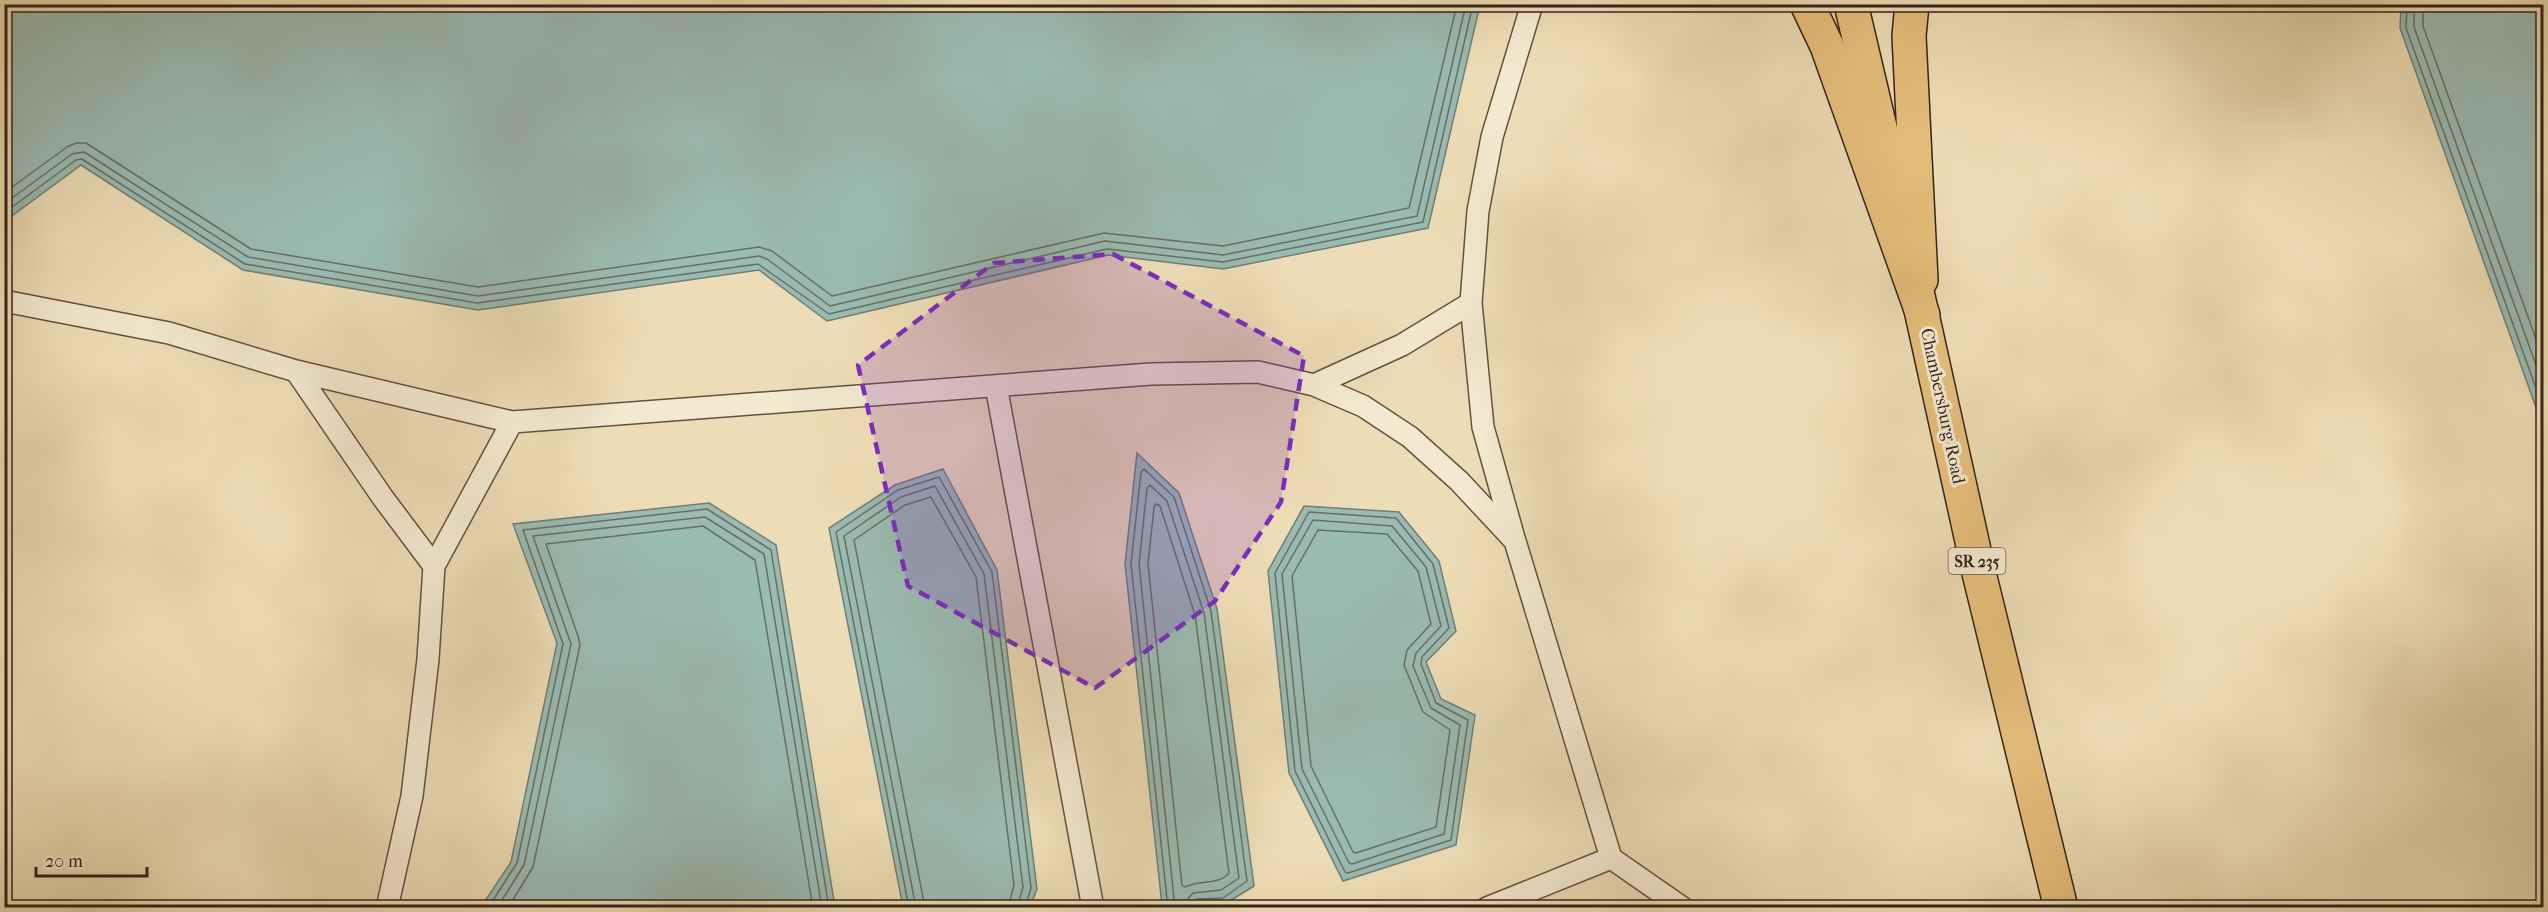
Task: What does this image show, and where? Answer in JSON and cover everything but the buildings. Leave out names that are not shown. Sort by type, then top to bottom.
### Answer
[{"type":"main road","points":[[1807,4],[1827,46],[1923,315]]},
{"type":"main road","name":"Chambersburg Road","points":[[1851,4],[1923,315],[1979,573],[2061,908]]},
{"type":"main road","name":"SR 235","points":[[1912,4],[1909,36],[1923,315]]},
{"type":"lane","points":[[1532,4],[1492,137],[1478,211],[1471,303],[1483,427],[1611,858],[1683,908]]},
{"type":"lane","points":[[4,301],[169,333],[296,371],[512,422],[1151,374],[1258,372],[1314,385],[1363,406],[1410,437],[1460,481],[1515,541]]},
{"type":"lane","points":[[1314,385],[1402,345],[1471,303]]},
{"type":"lane","points":[[296,371],[382,498],[434,566]]},
{"type":"lane","points":[[996,386],[1093,908]]},
{"type":"lane","points":[[387,908],[412,796],[428,659],[434,566],[512,422]]},
{"type":"lane","points":[[1487,908],[1611,858]]},
{"type":"highlighted area","points":[[1113,254],[1304,356],[1281,502],[1215,601],[1095,688],[908,586],[858,365],[994,263]]},
{"type":"water","points":[[5,4],[1480,5],[1428,228],[1223,269],[1108,255],[827,321],[759,270],[478,310],[243,270],[81,165],[5,221]]},
{"type":"water","points":[[2401,5],[2543,5],[2543,427],[2400,28]]},
{"type":"water","points":[[1137,453],[1179,493],[1217,609],[1254,886],[1225,904],[1162,905],[1125,564]]},
{"type":"water","points":[[943,469],[997,570],[1037,889],[1030,907],[903,907],[829,528],[895,485]]},
{"type":"water","points":[[709,503],[776,545],[835,907],[481,907],[511,862],[557,643],[513,524]]},
{"type":"water","points":[[1304,506],[1399,512],[1439,561],[1456,631],[1426,662],[1441,699],[1475,715],[1456,845],[1343,881],[1289,773],[1268,571]]}]
